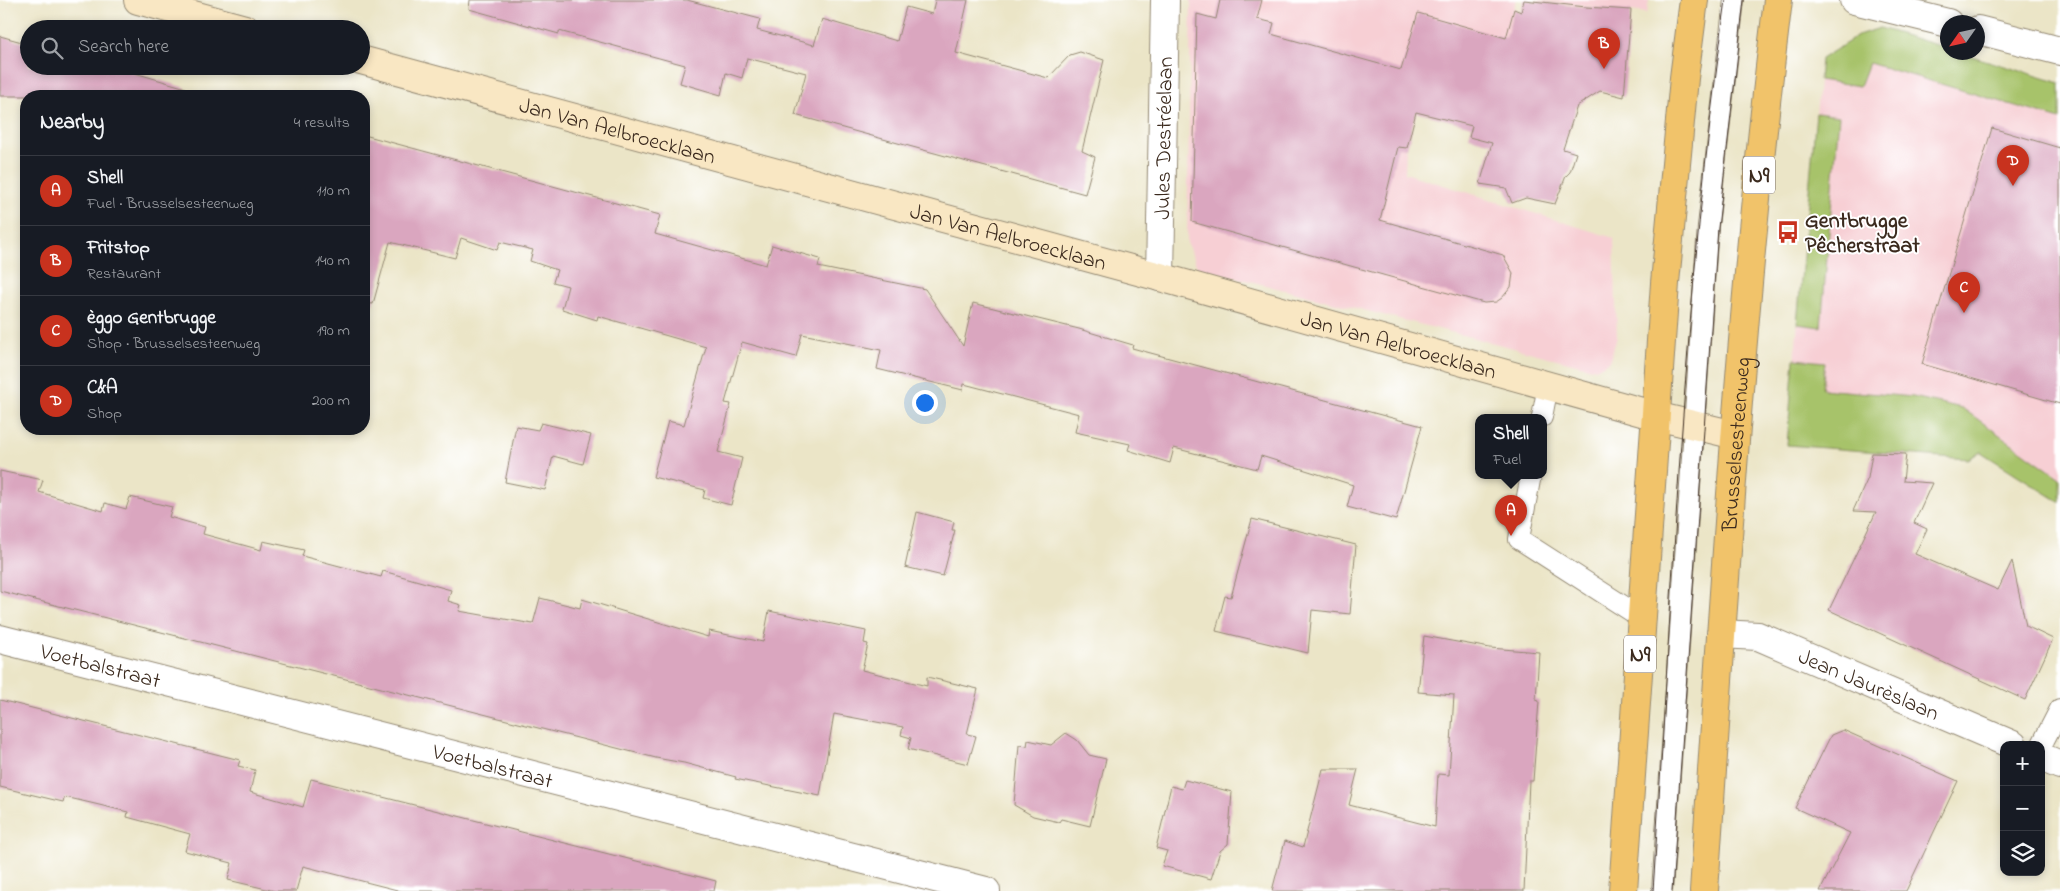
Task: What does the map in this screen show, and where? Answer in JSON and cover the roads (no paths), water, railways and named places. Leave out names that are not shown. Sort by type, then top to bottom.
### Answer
[{"type":"main road","name":"N9","points":[[1623,891],[1667,264],[1684,78],[1694,0]]},
{"type":"main road","name":"Brusselsesteenweg","points":[[1704,891],[1736,435],[1756,195],[1778,0]]},
{"type":"street","points":[[138,0],[212,20]]},
{"type":"street","name":"Jules Destréelaan","points":[[1160,277],[1165,0]]},
{"type":"street","points":[[1854,0],[1940,21]]},
{"type":"street","points":[[1985,32],[2060,51]]},
{"type":"street","name":"Jan Van Aelbroecklaan","points":[[370,62],[1160,277],[1656,416],[1736,435]]},
{"type":"street","name":"Jean Jaurèslaan","points":[[1721,634],[1758,636],[2004,741]]},
{"type":"street","name":"Voetbalstraat","points":[[0,639],[986,891]]},
{"type":"street","points":[[2045,759],[2060,765]]},
{"type":"lane","points":[[1662,891],[1708,226],[1734,0]]},
{"type":"lane","points":[[1543,414],[1548,386]]},
{"type":"lane","points":[[1530,479],[1519,539],[1642,618]]},
{"type":"lane","points":[[2044,741],[2060,709]]},
{"type":"tram line","points":[[1653,891],[1689,333],[1711,111],[1726,0]]},
{"type":"tram line","points":[[1672,891],[1718,228],[1744,0]]},
{"type":"place","name":"Fritstop","points":[[1604,69]]},
{"type":"place","name":"C&A","points":[[2013,186]]},
{"type":"place","name":"Gentbrugge Pêcherstraat","points":[[1788,232]]},
{"type":"place","name":"èggo Gentbrugge","points":[[1964,313]]},
{"type":"place","name":"Shell","points":[[1511,536]]}]
